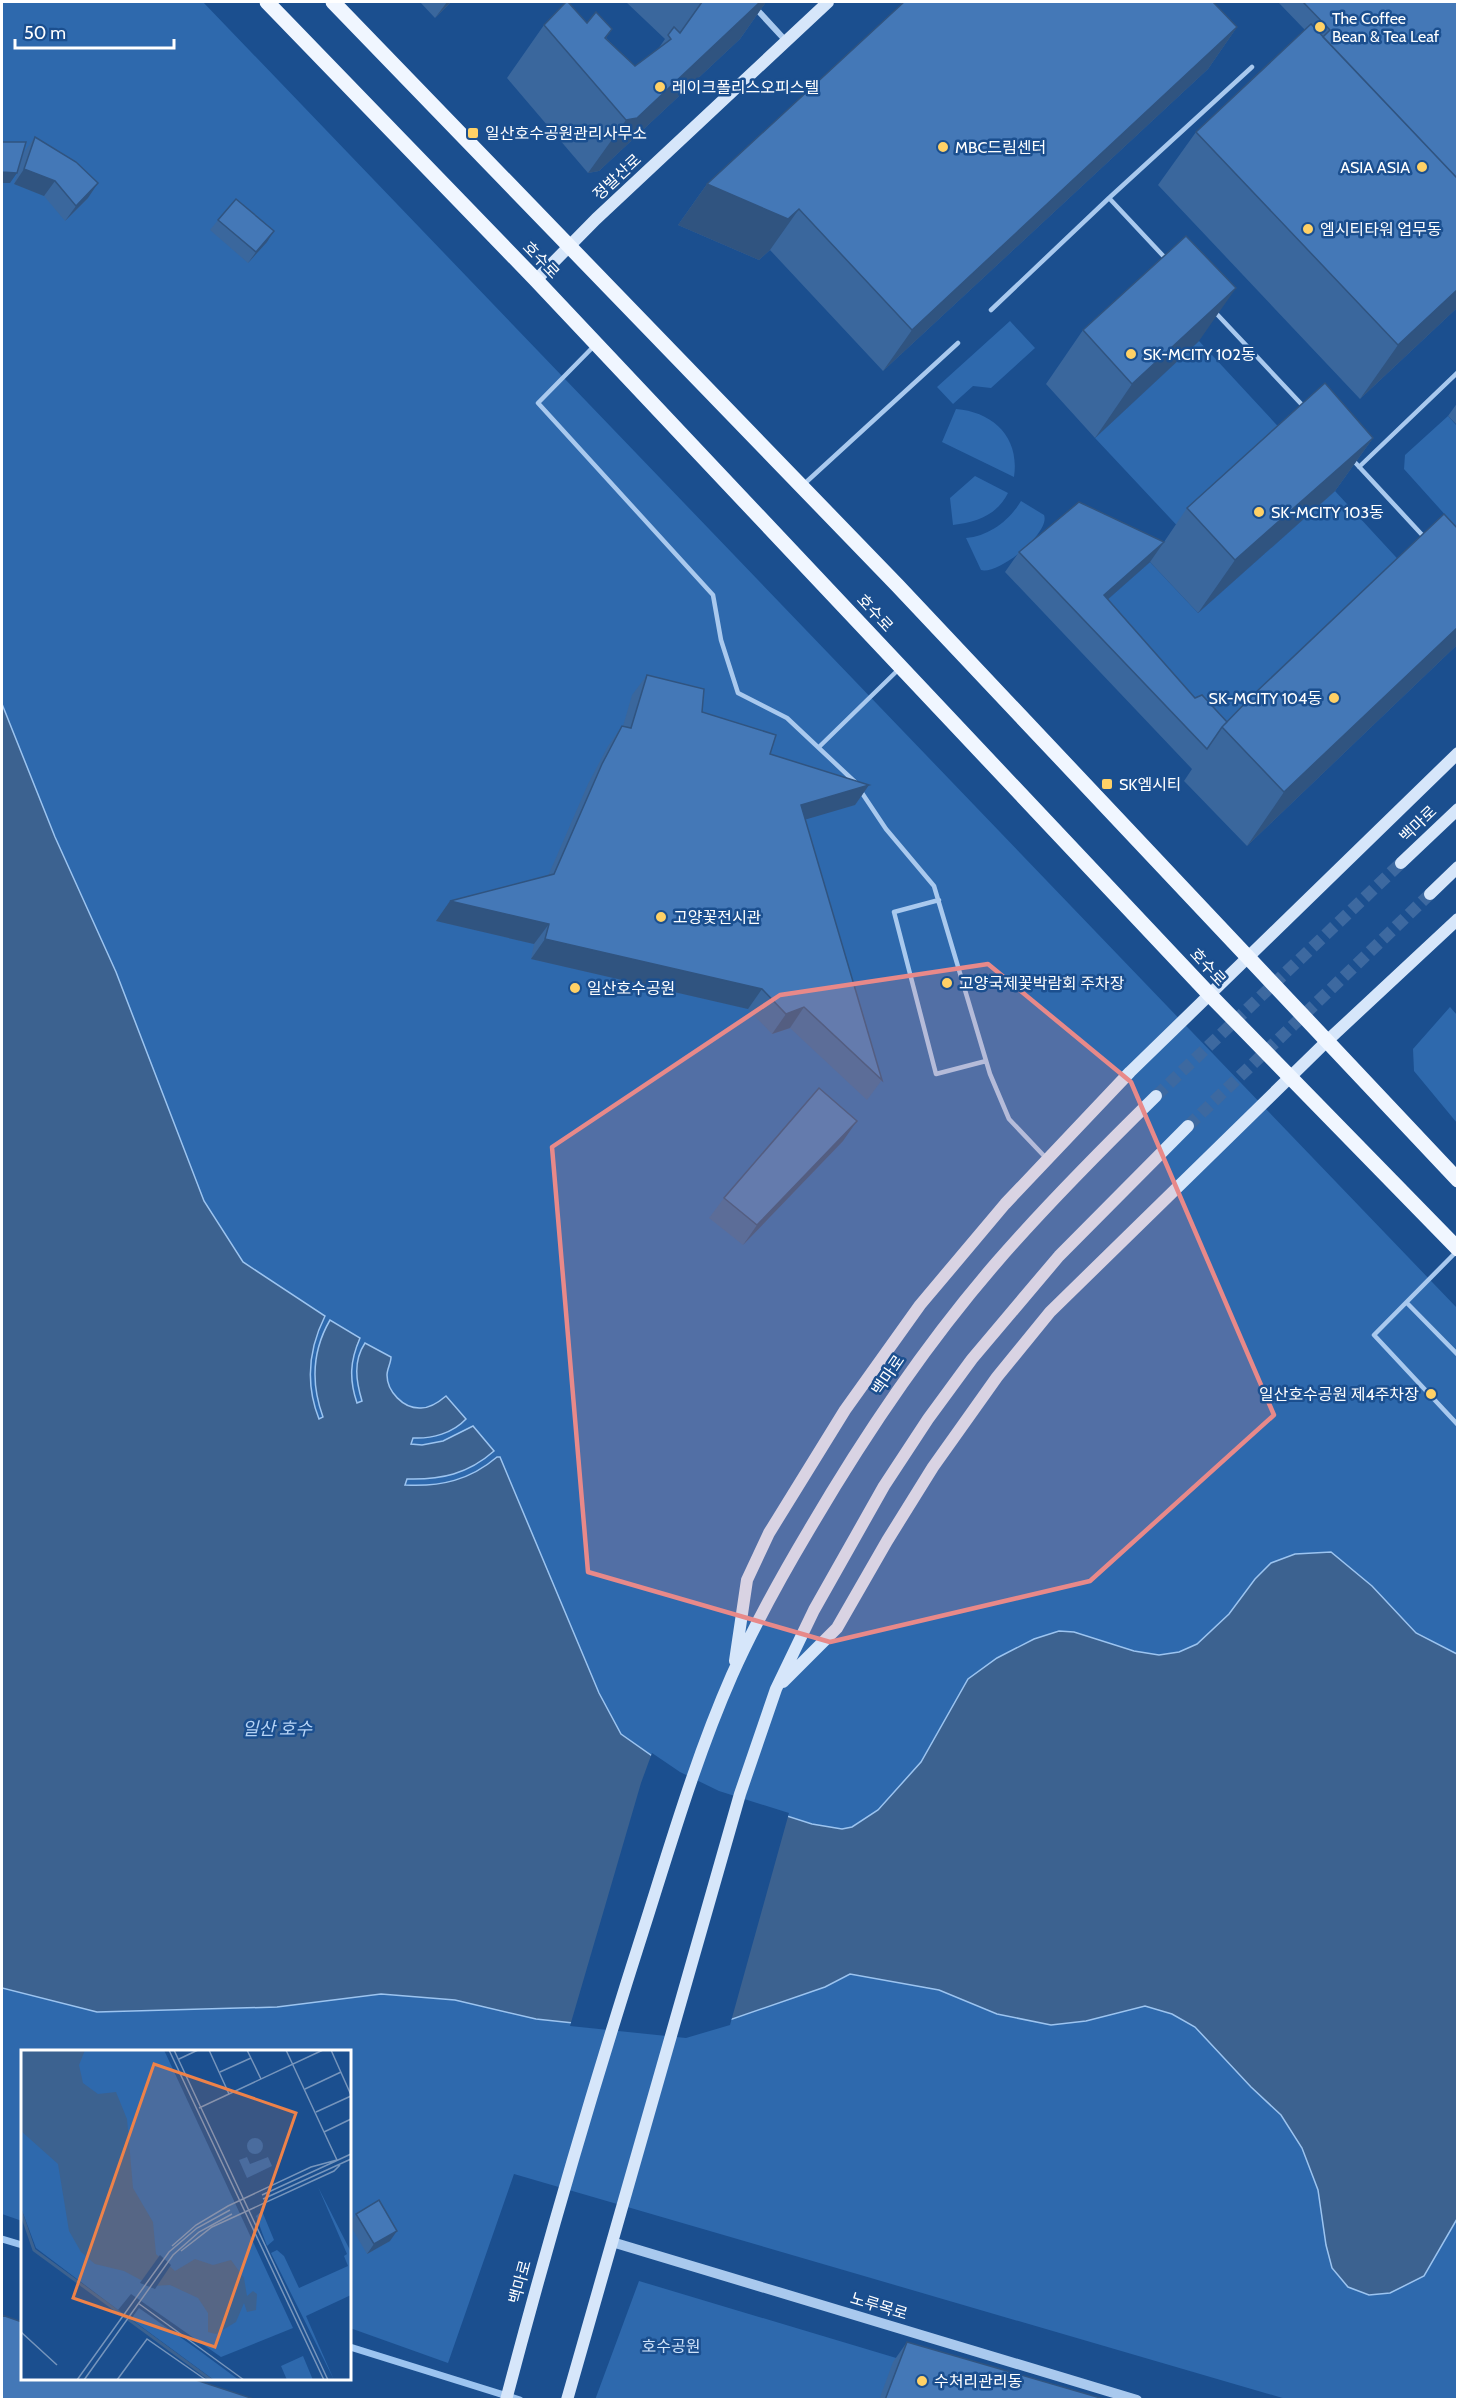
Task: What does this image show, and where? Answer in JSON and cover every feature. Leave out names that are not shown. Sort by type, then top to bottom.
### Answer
[{"type":"main road","name":"호수로","points":[[267,2],[536,280],[1209,994],[1458,1250]]},
{"type":"main road","name":"호수로","points":[[333,2],[571,245],[1248,956],[1458,1180]]},
{"type":"main road","name":"정발산로","points":[[536,280],[596,219],[828,2]]},
{"type":"main road","points":[[733,1674],[747,1580],[769,1533],[845,1410],[906,1323],[972,1242],[1130,1072],[1458,753]]},
{"type":"main road","name":"백마로","points":[[1401,863],[1458,809]]},
{"type":"main road","points":[[1430,894],[1458,867]]},
{"type":"main road","points":[[776,1689],[837,1628],[933,1467],[1030,1335],[1083,1278],[1327,1041],[1458,919]]},
{"type":"main road","name":"백마로","points":[[506,2400],[567,2174],[687,1793],[733,1674],[777,1587],[825,1503],[921,1357],[995,1264],[1050,1202],[1156,1096]]},
{"type":"main road","points":[[567,2400],[687,1975],[760,1734],[776,1689],[814,1610],[861,1525],[908,1449],[953,1384],[1000,1323],[1059,1256],[1134,1177],[1188,1126]]},
{"type":"street","points":[[750,2],[787,41]]},
{"type":"street","name":"노루목로","points":[[612,2242],[1137,2400]]},
{"type":"lane","points":[[991,310],[1252,67]]},
{"type":"lane","points":[[1109,198],[1173,267]]},
{"type":"lane","points":[[1206,302],[1311,415]]},
{"type":"lane","points":[[801,487],[958,343]]},
{"type":"lane","points":[[596,344],[538,403],[713,595],[721,640],[738,693],[787,718],[854,781],[886,829],[934,886],[986,1061],[1009,1119],[1048,1159]]},
{"type":"lane","points":[[1359,467],[1458,372]]},
{"type":"lane","points":[[1343,449],[1427,540]]},
{"type":"lane","points":[[819,747],[901,667]]},
{"type":"lane","points":[[939,900],[894,912],[936,1074],[986,1061]]},
{"type":"lane","points":[[1458,1250],[1374,1335],[1458,1425]]},
{"type":"lane","points":[[1407,1303],[1458,1355]]},
{"type":"highlighted area","points":[[988,964],[1131,1082],[1274,1415],[1090,1581],[830,1642],[588,1572],[552,1147],[780,995]]},
{"type":"green space","name":"일산호수공원","points":[[2,2],[203,2],[1457,1308],[1457,2399],[1286,2399],[514,2174],[448,2363],[351,2328],[351,2050],[21,2050],[21,2221],[2,2214]]},
{"type":"green space","points":[[1010,321],[1035,348],[991,388],[973,386],[953,404],[937,387]]},
{"type":"green space","points":[[1199,341],[1287,436],[1184,533],[1095,438]]},
{"type":"green space","points":[[956,409],[982,415],[1001,429],[1013,450],[1014,477],[942,442]]},
{"type":"green space","points":[[1448,416],[1457,426],[1457,528],[1404,469],[1405,455]]},
{"type":"green space","points":[[975,476],[1008,493],[992,512],[970,522],[953,525],[950,498]]},
{"type":"green space","points":[[1335,491],[1406,568],[1217,747],[1090,615],[1150,562],[1198,613]]},
{"type":"green space","points":[[1021,501],[1044,515],[1040,531],[1022,551],[1011,559],[989,570],[981,570],[966,538],[983,534],[998,526],[1011,515]]},
{"type":"green space","points":[[1450,1007],[1457,1015],[1457,1123],[1414,1071],[1413,1049]]},
{"type":"green space","name":"호수공원","points":[[639,2281],[1033,2399],[595,2400]]},
{"type":"water","name":"일산 호수","points":[[2,704],[55,837],[116,972],[204,1201],[243,1262],[325,1316],[315,1341],[310,1367],[312,1392],[319,1419],[323,1417],[316,1392],[315,1368],[320,1344],[330,1320],[360,1338],[354,1354],[352,1370],[357,1403],[362,1401],[357,1379],[357,1364],[365,1343],[391,1357],[387,1373],[390,1387],[397,1398],[408,1406],[424,1408],[446,1396],[466,1419],[455,1428],[442,1434],[413,1438],[411,1444],[422,1445],[443,1441],[473,1426],[494,1451],[474,1465],[454,1474],[443,1477],[407,1479],[405,1485],[431,1485],[454,1480],[500,1457],[599,1693],[621,1734],[678,1774],[718,1794],[812,1824],[842,1829],[852,1827],[878,1810],[921,1762],[968,1679],[997,1658],[1034,1639],[1059,1631],[1074,1632],[1134,1651],[1159,1655],[1179,1652],[1197,1644],[1229,1614],[1255,1579],[1271,1563],[1295,1554],[1331,1552],[1372,1586],[1416,1633],[1457,1654],[1457,2219],[1424,2276],[1390,2293],[1369,2295],[1348,2287],[1332,2268],[1326,2245],[1318,2190],[1302,2148],[1281,2115],[1251,2087],[1195,2027],[1172,2014],[1145,2006],[1086,2021],[1051,2025],[997,2014],[939,1990],[850,1974],[825,1987],[686,2035],[536,2019],[455,2000],[381,1994],[277,2007],[97,2012],[2,1988]]},
{"type":"pier","points":[[652,1753],[680,1772],[719,1791],[789,1813],[730,2025],[686,2038],[570,2026],[641,1783]]},
{"type":"building","points":[[566,2],[587,23],[596,12],[612,29],[605,38],[635,66],[671,39],[668,35],[674,27],[680,33],[702,2],[760,2],[637,118],[626,120],[544,25]]},
{"type":"building","name":"MBC드림센터","points":[[904,2],[1213,2],[1237,27],[912,330],[799,209],[788,219],[707,184]]},
{"type":"building","points":[[1303,2],[1458,2],[1458,179],[1323,37],[1330,30]]},
{"type":"building","points":[[1311,24],[1458,179],[1458,289],[1398,345],[1196,132]]},
{"type":"building","points":[[35,137],[76,162],[98,183],[76,206],[55,181],[24,169]]},
{"type":"building","points":[[2,142],[26,142],[17,173],[2,172]]},
{"type":"building","points":[[236,199],[274,231],[256,252],[218,220]]},
{"type":"building","points":[[1186,236],[1236,288],[1132,384],[1083,330]]},
{"type":"building","points":[[1325,383],[1373,438],[1235,560],[1187,508]]},
{"type":"building","points":[[1079,502],[1164,542],[1104,595],[1195,698],[1202,695],[1227,722],[1207,749],[1019,552]]},
{"type":"building","name":"SK-MCITY 104동","points":[[1444,514],[1458,529],[1458,627],[1284,792],[1222,727]]},
{"type":"building","points":[[647,675],[704,689],[702,712],[776,735],[770,754],[869,785],[801,805],[882,1080],[804,1007],[786,1014],[762,989],[545,939],[549,924],[450,901],[554,874],[602,764],[622,726],[631,728]]},
{"type":"building","points":[[819,1088],[857,1121],[757,1225],[724,1198]]},
{"type":"building","points":[[379,2200],[397,2231],[374,2244],[356,2214]]},
{"type":"building","points":[[2,2315],[21,2322],[21,2380],[196,2380],[257,2400],[2,2400]]},
{"type":"building","points":[[907,2342],[1104,2399],[1104,2400],[885,2400]]},
{"type":"waterway","points":[[2,2239],[21,2245]]},
{"type":"waterway","points":[[351,2347],[520,2400]]},
{"type":"tunnel","points":[[1156,1096],[1401,863]]},
{"type":"tunnel","points":[[1188,1126],[1430,894]]},
{"type":"place","name":"The Coffee Bean & Tea Leaf","points":[[1320,27]]},
{"type":"place","name":"레이크폴리스오피스텔","points":[[660,87]]},
{"type":"place","name":"일산호수공원관리사무소","points":[[473,133]]},
{"type":"place","name":"MBC드림센터","points":[[943,147]]},
{"type":"place","name":"ASIA ASIA","points":[[1422,167]]},
{"type":"place","name":"엠시티타워 업무동","points":[[1308,229]]},
{"type":"place","name":"SK-MCITY 102동","points":[[1131,354]]},
{"type":"place","name":"SK-MCITY 103동","points":[[1259,512]]},
{"type":"place","name":"SK-MCITY 104동","points":[[1334,698]]},
{"type":"place","name":"SK엠시티","points":[[1107,784]]},
{"type":"place","name":"고양꽃전시관","points":[[661,917]]},
{"type":"place","name":"고양국제꽃박람회 주차장","points":[[947,983]]},
{"type":"place","name":"일산호수공원","points":[[575,988]]},
{"type":"place","name":"일산호수공원 제4주차장","points":[[1431,1394]]},
{"type":"place","name":"수처리관리동","points":[[922,2381]]}]
